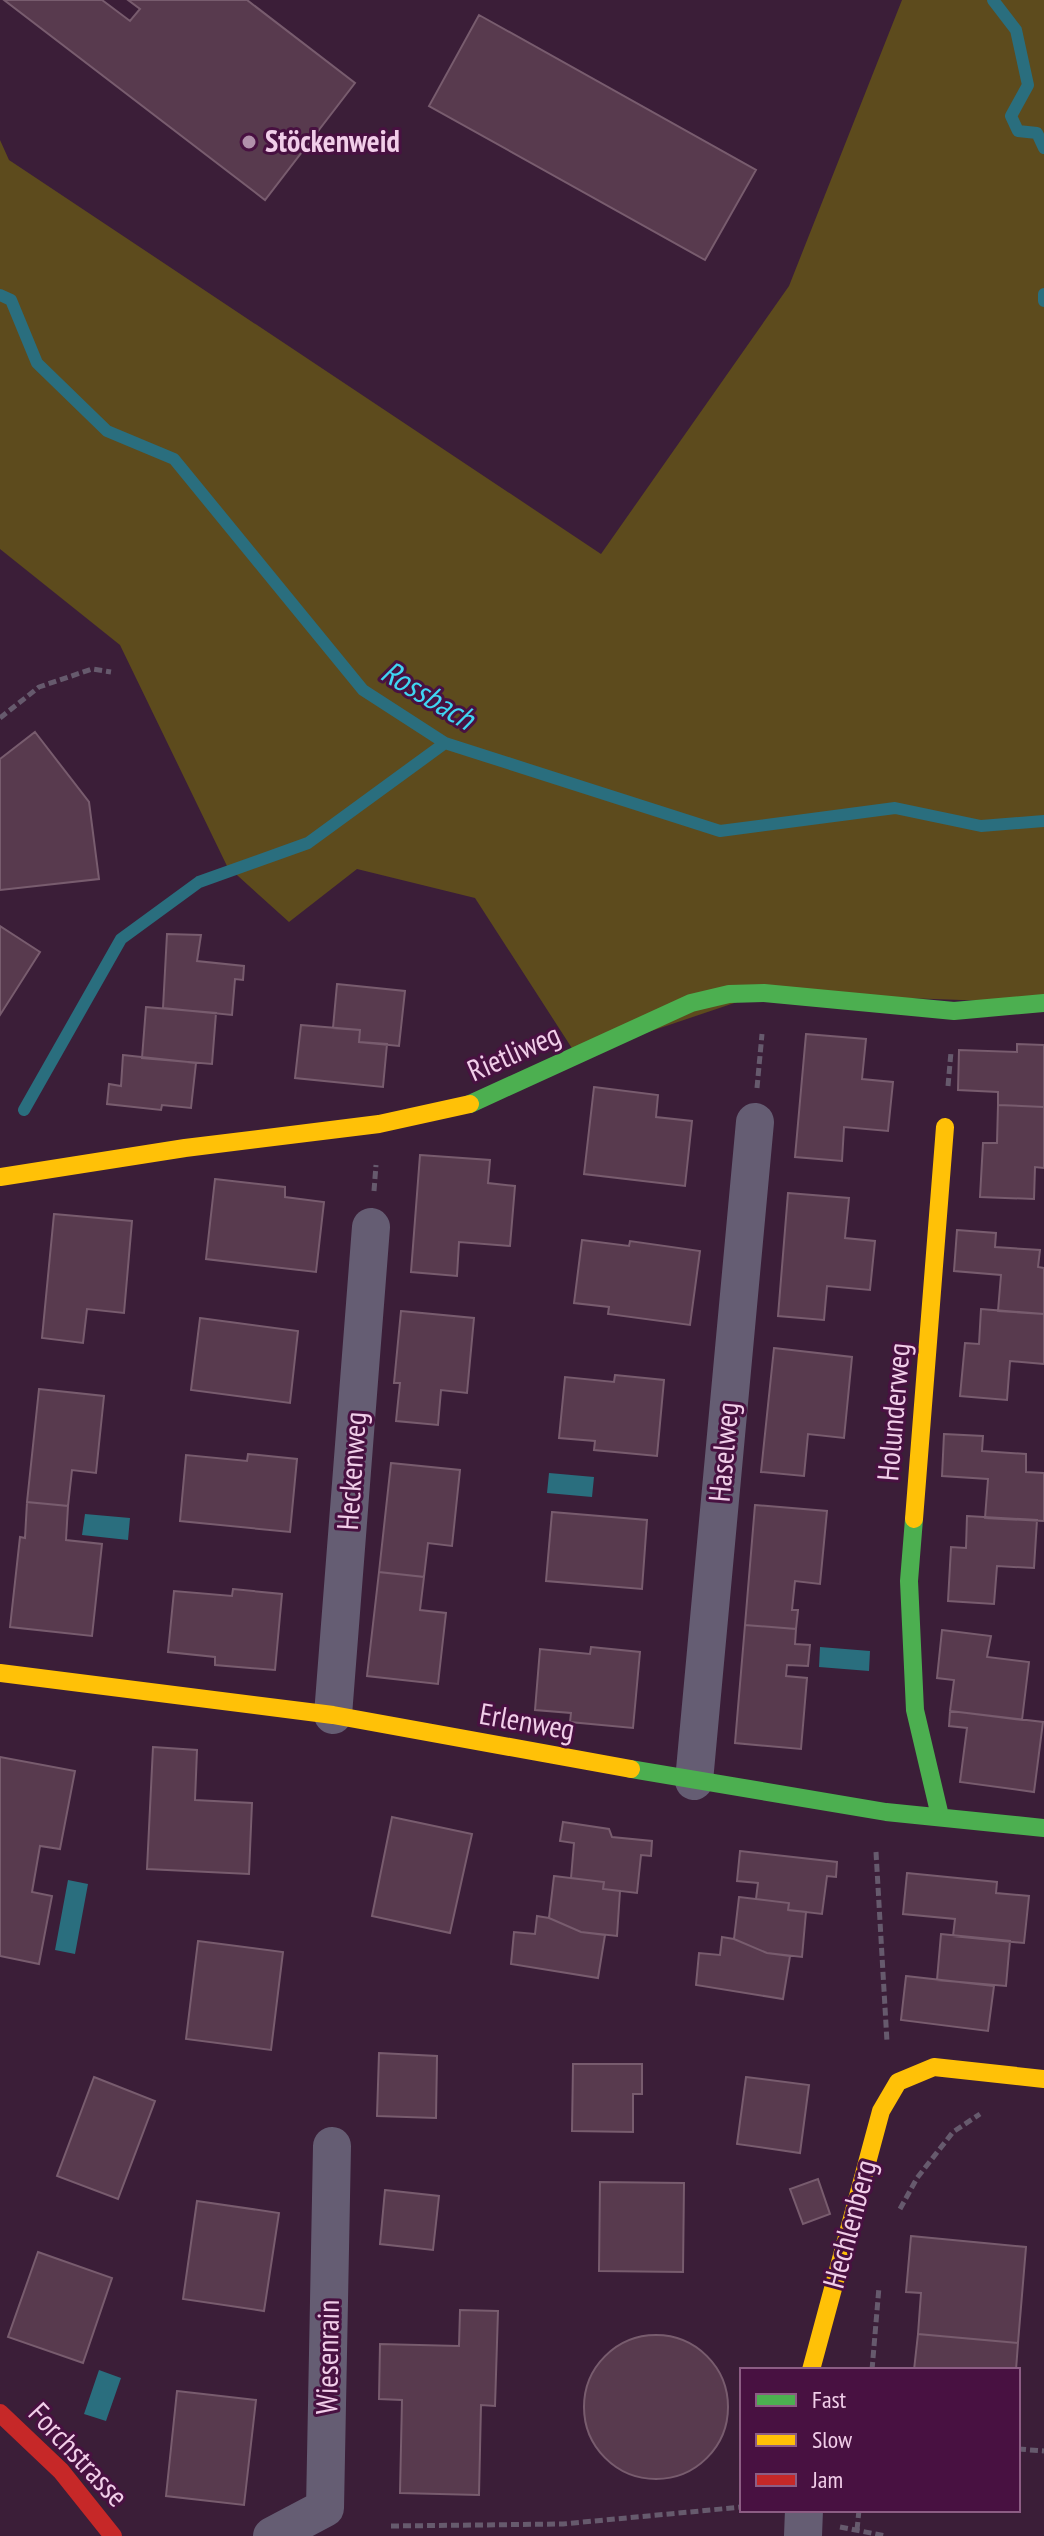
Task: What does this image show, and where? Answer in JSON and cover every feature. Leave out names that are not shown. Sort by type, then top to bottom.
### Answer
[{"type":"street","name":"Rietliweg","points":[[0,1177],[185,1148],[379,1124],[476,1103],[691,1003],[729,994],[764,993],[954,1011],[1044,1003]]},
{"type":"street","name":"Haselweg","points":[[694,1781],[755,1122]]},
{"type":"street","name":"Holunderweg","points":[[940,1816],[915,1710],[909,1581],[945,1127]]},
{"type":"street","name":"Heckenweg","points":[[333,1715],[371,1227]]},
{"type":"street","name":"Erlenweg","points":[[0,1673],[333,1715],[694,1781],[886,1812],[1044,1828]]},
{"type":"street","points":[[898,2082],[934,2067],[1044,2079]]},
{"type":"street","name":"Hechlenberg","points":[[812,2368],[881,2111],[898,2082]]},
{"type":"street","name":"Wiesenrain","points":[[272,2536],[325,2508],[332,2146]]},
{"type":"street","name":"Forchstrasse","points":[[0,2413],[72,2483],[113,2536]]},
{"type":"street","points":[[803,2536],[804,2512]]},
{"type":"path","points":[[0,718],[39,687],[92,669],[111,672]]},
{"type":"path","points":[[755,1122],[764,993]]},
{"type":"path","points":[[945,1127],[954,1011]]},
{"type":"path","points":[[371,1227],[379,1124]]},
{"type":"path","points":[[886,1812],[876,1845],[886,2039],[898,2082]]},
{"type":"path","points":[[898,2212],[917,2178],[953,2132],[984,2112]]},
{"type":"path","points":[[872,2368],[880,2275]]},
{"type":"path","points":[[1020,2449],[1044,2451]]},
{"type":"path","points":[[391,2526],[563,2524],[740,2507]]},
{"type":"path","points":[[857,2530],[859,2512]]},
{"type":"shaded area","points":[[902,0],[1044,0],[1044,1003],[764,993],[577,1056],[475,898],[357,869],[289,922],[227,866],[120,645],[0,549],[0,140],[9,160],[601,554],[789,286]]},
{"type":"water","points":[[549,1473],[594,1477],[592,1497],[547,1493]]},
{"type":"water","points":[[85,1514],[130,1518],[128,1540],[82,1535]]},
{"type":"water","points":[[820,1647],[870,1651],[869,1671],[819,1667]]},
{"type":"water","points":[[68,1880],[88,1884],[75,1954],[55,1950]]},
{"type":"water","points":[[99,2370],[121,2378],[106,2421],[84,2414]]},
{"type":"building","name":"Stöckenweid","points":[[4,0],[102,0],[130,21],[140,9],[128,0],[247,0],[355,83],[265,200]]},
{"type":"building","points":[[479,15],[756,170],[705,260],[429,106]]},
{"type":"building","points":[[35,732],[89,802],[99,879],[0,890],[0,759]]},
{"type":"building","points":[[0,926],[40,952],[0,1015]]},
{"type":"building","points":[[167,934],[201,935],[197,961],[244,966],[243,980],[235,979],[232,1015],[163,1008]]},
{"type":"building","points":[[337,984],[405,991],[399,1046],[359,1042],[360,1030],[333,1028]]},
{"type":"building","points":[[146,1007],[216,1013],[212,1064],[142,1058]]},
{"type":"building","points":[[301,1025],[360,1030],[359,1042],[387,1044],[383,1087],[295,1078]]},
{"type":"building","points":[[806,1034],[866,1039],[862,1079],[893,1082],[888,1131],[844,1127],[842,1161],[795,1157]]},
{"type":"building","points":[[1017,1044],[1044,1045],[1044,1107],[998,1105],[998,1092],[958,1090],[959,1050],[1017,1052]]},
{"type":"building","points":[[123,1055],[196,1063],[191,1108],[162,1105],[161,1110],[107,1104],[109,1084],[121,1086]]},
{"type":"building","points":[[594,1087],[658,1095],[656,1117],[692,1121],[685,1186],[584,1174]]},
{"type":"building","points":[[998,1105],[1044,1107],[1044,1168],[1035,1167],[1034,1199],[980,1197],[983,1143],[997,1143]]},
{"type":"building","points":[[420,1155],[490,1160],[488,1183],[515,1186],[510,1246],[459,1242],[457,1276],[411,1272]]},
{"type":"building","points":[[215,1179],[285,1187],[285,1197],[324,1202],[316,1272],[206,1259]]},
{"type":"building","points":[[788,1193],[849,1198],[845,1238],[875,1241],[870,1290],[827,1286],[824,1320],[778,1316]]},
{"type":"building","points":[[54,1214],[132,1221],[124,1313],[87,1309],[83,1343],[42,1338]]},
{"type":"building","points":[[957,1230],[996,1233],[995,1247],[1040,1250],[1038,1267],[1044,1268],[1044,1314],[998,1311],[1001,1275],[954,1271]]},
{"type":"building","points":[[582,1240],[629,1246],[630,1241],[700,1251],[690,1325],[608,1314],[609,1307],[574,1303]]},
{"type":"building","points":[[981,1309],[1044,1314],[1044,1364],[1010,1361],[1007,1400],[960,1396],[965,1343],[979,1344]]},
{"type":"building","points":[[401,1311],[474,1318],[467,1393],[441,1390],[438,1425],[396,1421],[400,1383],[394,1383]]},
{"type":"building","points":[[200,1318],[298,1331],[290,1403],[191,1390]]},
{"type":"building","points":[[774,1348],[852,1357],[844,1438],[808,1434],[804,1476],[761,1472]]},
{"type":"building","points":[[615,1375],[664,1380],[657,1456],[594,1450],[595,1441],[559,1438],[565,1377],[614,1382]]},
{"type":"building","points":[[39,1389],[104,1396],[96,1473],[72,1470],[68,1506],[27,1502]]},
{"type":"building","points":[[944,1434],[983,1436],[982,1451],[1026,1454],[1026,1472],[1044,1473],[1044,1521],[985,1518],[988,1479],[942,1476]]},
{"type":"building","points":[[248,1454],[297,1459],[290,1532],[180,1521],[186,1455],[247,1461]]},
{"type":"building","points":[[391,1463],[460,1470],[452,1546],[428,1543],[424,1577],[379,1572]]},
{"type":"building","points":[[27,1502],[68,1506],[66,1540],[102,1544],[92,1636],[10,1627],[20,1537],[25,1538]]},
{"type":"building","points":[[755,1505],[827,1511],[820,1584],[795,1581],[792,1610],[798,1610],[796,1629],[745,1625]]},
{"type":"building","points":[[552,1512],[647,1520],[642,1589],[546,1581]]},
{"type":"building","points":[[967,1516],[1037,1520],[1034,1568],[997,1566],[994,1604],[948,1601],[951,1547],[966,1548]]},
{"type":"building","points":[[379,1572],[424,1577],[420,1610],[446,1613],[438,1684],[367,1676]]},
{"type":"building","points":[[233,1589],[282,1594],[275,1670],[215,1665],[215,1657],[168,1652],[174,1591],[232,1596]]},
{"type":"building","points":[[745,1625],[796,1629],[795,1644],[810,1645],[808,1666],[787,1665],[786,1676],[807,1678],[801,1749],[735,1743]]},
{"type":"building","points":[[942,1630],[991,1636],[987,1657],[1029,1662],[1022,1720],[950,1711],[954,1680],[937,1678]]},
{"type":"building","points":[[591,1647],[640,1652],[633,1728],[570,1722],[571,1713],[535,1710],[540,1649],[590,1654]]},
{"type":"building","points":[[950,1711],[1043,1722],[1034,1792],[960,1782],[967,1728],[949,1726]]},
{"type":"building","points":[[153,1747],[197,1750],[195,1800],[252,1803],[249,1874],[147,1869]]},
{"type":"building","points":[[0,1757],[75,1771],[60,1849],[40,1846],[32,1892],[52,1896],[39,1964],[0,1956]]},
{"type":"building","points":[[392,1817],[472,1834],[450,1933],[372,1916]]},
{"type":"building","points":[[563,1822],[609,1829],[612,1837],[652,1841],[651,1856],[641,1855],[637,1893],[603,1889],[604,1882],[571,1878],[574,1843],[560,1841]]},
{"type":"building","points":[[740,1851],[837,1862],[836,1877],[827,1876],[822,1914],[788,1910],[789,1903],[756,1899],[758,1883],[737,1881]]},
{"type":"building","points":[[907,1873],[997,1882],[996,1893],[1029,1896],[1024,1943],[953,1936],[955,1919],[903,1914]]},
{"type":"building","points":[[554,1876],[604,1882],[603,1889],[620,1891],[617,1936],[581,1932],[549,1918]]},
{"type":"building","points":[[739,1897],[789,1903],[788,1910],[806,1912],[802,1957],[767,1953],[734,1939]]},
{"type":"building","points":[[537,1916],[581,1932],[605,1935],[598,1978],[511,1964],[514,1932],[535,1934]]},
{"type":"building","points":[[941,1934],[1010,1941],[1006,1986],[937,1980]]},
{"type":"building","points":[[722,1937],[767,1953],[790,1956],[783,1999],[696,1985],[699,1953],[720,1955]]},
{"type":"building","points":[[198,1941],[283,1952],[271,2050],[186,2039]]},
{"type":"building","points":[[906,1976],[994,1986],[988,2031],[901,2020]]},
{"type":"building","points":[[379,2053],[437,2056],[436,2118],[377,2116]]},
{"type":"building","points":[[573,2064],[642,2064],[642,2094],[633,2094],[633,2132],[572,2131]]},
{"type":"building","points":[[94,2077],[155,2101],[118,2199],[57,2176]]},
{"type":"building","points":[[746,2077],[809,2085],[800,2153],[737,2144]]},
{"type":"building","points":[[818,2179],[830,2214],[803,2224],[790,2189]]},
{"type":"building","points":[[600,2182],[684,2183],[683,2272],[599,2271]]},
{"type":"building","points":[[385,2190],[439,2196],[433,2250],[380,2244]]},
{"type":"building","points":[[197,2201],[279,2213],[264,2311],[183,2299]]},
{"type":"building","points":[[911,2236],[1026,2247],[1018,2343],[918,2334],[921,2293],[906,2292]]},
{"type":"building","points":[[38,2252],[112,2278],[83,2363],[8,2337]]},
{"type":"building","points":[[460,2310],[498,2311],[495,2406],[481,2405],[479,2495],[400,2493],[402,2400],[379,2399],[380,2344],[459,2346]]},
{"type":"building","points":[[918,2334],[1018,2343],[1016,2368],[914,2368]]},
{"type":"building","points":[[656,2335],[684,2340],[707,2356],[723,2379],[728,2407],[723,2435],[707,2458],[684,2474],[656,2479],[628,2474],[605,2458],[589,2435],[584,2407],[589,2379],[605,2356],[628,2340]]},
{"type":"building","points":[[177,2391],[256,2400],[244,2505],[166,2496]]},
{"type":"waterway","points":[[993,0],[1016,30],[1028,85],[1011,116],[1018,131],[1037,133],[1044,148]]},
{"type":"waterway","points":[[1044,294],[1044,301]]},
{"type":"waterway","name":"Rossbach","points":[[0,295],[11,300],[37,363],[107,431],[174,459],[363,690],[445,743],[720,831],[895,808],[981,826],[1044,821]]},
{"type":"waterway","points":[[24,1110],[121,939],[199,882],[308,843],[445,743]]},
{"type":"traffic: fast","points":[[470,1104],[691,1003],[729,994],[764,993],[954,1011],[1044,1003]]},
{"type":"traffic: fast","points":[[914,1519],[909,1581],[915,1710],[940,1816]]},
{"type":"traffic: fast","points":[[631,1769],[886,1812],[1044,1828]]},
{"type":"traffic: slow","points":[[0,1177],[185,1148],[379,1124],[470,1104]]},
{"type":"traffic: slow","points":[[914,1519],[945,1127]]},
{"type":"traffic: slow","points":[[0,1673],[333,1715],[631,1769]]},
{"type":"traffic: slow","points":[[812,2368],[881,2111],[898,2082],[934,2067],[1044,2079]]},
{"type":"traffic: jam","points":[[0,2413],[61,2471],[113,2536]]},
{"type":"place","name":"Stöckenweid","points":[[249,142]]}]
